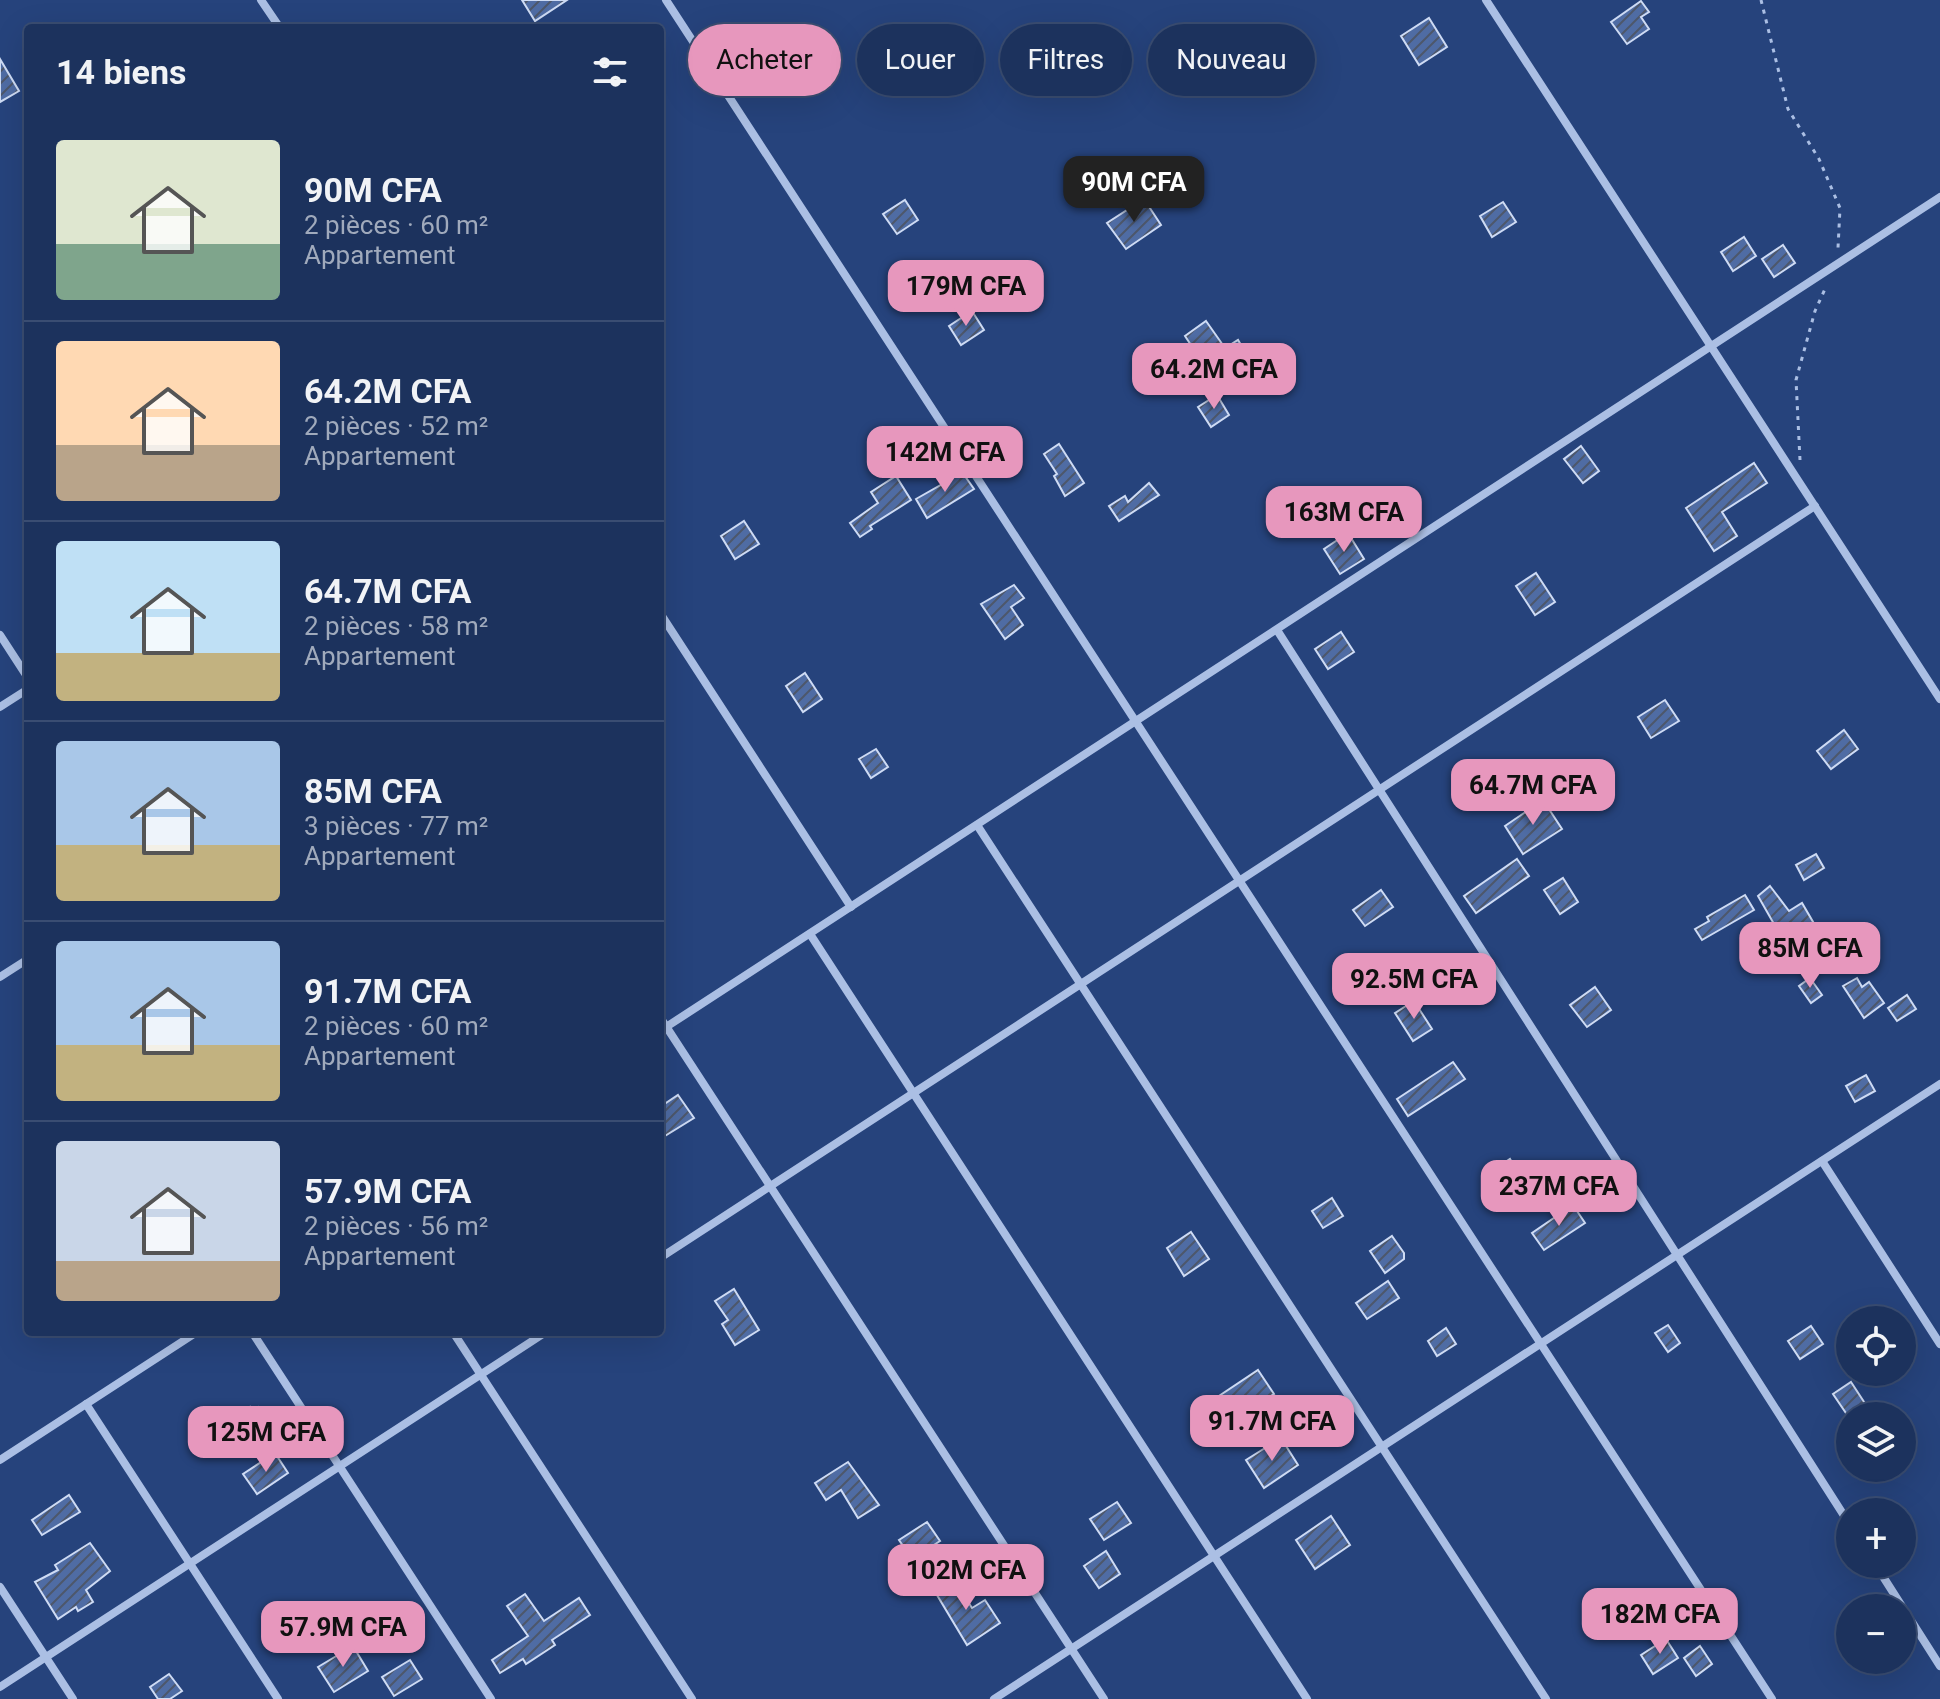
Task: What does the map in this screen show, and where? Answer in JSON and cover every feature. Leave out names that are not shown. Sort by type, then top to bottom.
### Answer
[{"type":"street","points":[[261,0],[277,24]]},
{"type":"street","points":[[666,0],[1772,1699]]},
{"type":"street","points":[[1486,0],[1940,699]]},
{"type":"street","points":[[664,1028],[1940,197]]},
{"type":"street","points":[[664,1255],[1815,506]]},
{"type":"street","points":[[664,619],[851,907]]},
{"type":"street","points":[[1277,630],[1836,1503]]},
{"type":"street","points":[[0,635],[24,672]]},
{"type":"street","points":[[0,707],[24,692]]},
{"type":"street","points":[[977,825],[1546,1699]]},
{"type":"street","points":[[810,934],[1307,1699]]},
{"type":"street","points":[[0,977],[24,962]]},
{"type":"street","points":[[664,1030],[770,1186],[1104,1699]]},
{"type":"street","points":[[994,1699],[1940,1084]]},
{"type":"street","points":[[1822,1161],[1940,1344]]},
{"type":"street","points":[[0,1460],[191,1336]]},
{"type":"street","points":[[255,1336],[491,1699]]},
{"type":"street","points":[[456,1336],[692,1699]]},
{"type":"street","points":[[0,1687],[540,1336]]},
{"type":"street","points":[[86,1404],[278,1699]]},
{"type":"street","points":[[1884,1578],[1940,1666]]},
{"type":"street","points":[[0,1587],[73,1699]]},
{"type":"path","points":[[1761,0],[1788,109],[1819,159],[1840,208],[1837,266],[1815,311],[1796,380],[1801,485]]},
{"type":"building","points":[[522,0],[567,0],[535,21]]},
{"type":"building","points":[[1641,1],[1649,12],[1641,17],[1649,29],[1627,44],[1611,22]]},
{"type":"building","points":[[1429,18],[1447,47],[1419,65],[1401,36]]},
{"type":"building","points":[[0,59],[19,91],[0,102]]},
{"type":"building","points":[[1144,199],[1161,225],[1126,249],[1107,223]]},
{"type":"building","points":[[905,200],[918,220],[897,234],[883,214]]},
{"type":"building","points":[[1503,202],[1516,222],[1492,237],[1480,216]]},
{"type":"building","points":[[1744,237],[1756,256],[1733,271],[1721,252]]},
{"type":"building","points":[[1783,245],[1795,263],[1774,277],[1762,259]]},
{"type":"building","points":[[972,311],[984,330],[961,345],[949,326]]},
{"type":"building","points":[[1206,321],[1225,348],[1238,340],[1251,362],[1216,383],[1185,336]]},
{"type":"building","points":[[1217,395],[1229,415],[1211,427],[1198,407]]},
{"type":"building","points":[[1059,444],[1084,483],[1065,496],[1054,476],[1057,474],[1044,454]]},
{"type":"building","points":[[1581,446],[1599,471],[1583,483],[1564,459]]},
{"type":"building","points":[[1754,463],[1767,483],[1722,512],[1737,536],[1714,551],[1686,508]]},
{"type":"building","points":[[960,469],[974,489],[927,518],[916,499],[944,483]]},
{"type":"building","points":[[896,476],[911,500],[870,526],[872,529],[860,537],[850,523],[878,503],[871,492]]},
{"type":"building","points":[[1149,483],[1159,495],[1119,521],[1109,506],[1125,496],[1128,502]]},
{"type":"building","points":[[744,521],[759,544],[735,559],[721,536]]},
{"type":"building","points":[[1348,533],[1364,559],[1340,574],[1324,549]]},
{"type":"building","points":[[1536,573],[1555,602],[1535,615],[1516,586]]},
{"type":"building","points":[[1014,585],[1024,598],[1011,607],[1023,625],[1005,639],[981,604]]},
{"type":"building","points":[[1341,632],[1354,652],[1328,669],[1315,649]]},
{"type":"building","points":[[805,673],[822,699],[803,712],[786,686]]},
{"type":"building","points":[[1665,700],[1679,721],[1651,738],[1638,717]]},
{"type":"building","points":[[1844,730],[1858,749],[1831,769],[1817,751]]},
{"type":"building","points":[[876,749],[888,767],[871,778],[859,759]]},
{"type":"building","points":[[1543,800],[1562,829],[1523,854],[1505,826]]},
{"type":"building","points":[[1816,854],[1824,868],[1804,880],[1796,865]]},
{"type":"building","points":[[1517,859],[1529,876],[1476,913],[1464,896]]},
{"type":"building","points":[[1563,878],[1578,902],[1560,914],[1544,890]]},
{"type":"building","points":[[1770,886],[1789,911],[1802,903],[1816,927],[1786,945],[1758,896]]},
{"type":"building","points":[[1381,890],[1393,907],[1365,926],[1353,910]]},
{"type":"building","points":[[1745,895],[1754,910],[1702,940],[1695,929],[1709,921],[1707,917]]},
{"type":"building","points":[[1810,978],[1822,995],[1811,1003],[1799,986]]},
{"type":"building","points":[[1857,978],[1862,987],[1869,982],[1884,1003],[1864,1018],[1843,986]]},
{"type":"building","points":[[1595,987],[1611,1010],[1587,1027],[1570,1005]]},
{"type":"building","points":[[1907,995],[1916,1009],[1897,1021],[1888,1008]]},
{"type":"building","points":[[1414,1001],[1432,1029],[1413,1041],[1395,1013]]},
{"type":"building","points":[[1453,1062],[1465,1079],[1408,1116],[1397,1099]]},
{"type":"building","points":[[1866,1075],[1875,1091],[1855,1102],[1846,1086]]},
{"type":"building","points":[[678,1095],[694,1118],[664,1137],[664,1104]]},
{"type":"building","points":[[1510,1159],[1521,1177],[1498,1192],[1486,1175]]},
{"type":"building","points":[[1332,1198],[1343,1216],[1323,1228],[1312,1211]]},
{"type":"building","points":[[1573,1205],[1585,1223],[1544,1250],[1532,1233]]},
{"type":"building","points":[[1191,1232],[1209,1259],[1184,1276],[1167,1248]]},
{"type":"building","points":[[1392,1236],[1404,1253],[1404,1259],[1385,1273],[1370,1251]]},
{"type":"building","points":[[1388,1281],[1399,1298],[1367,1319],[1356,1303]]},
{"type":"building","points":[[734,1289],[759,1330],[735,1345],[722,1324],[728,1320],[715,1301]]},
{"type":"building","points":[[1668,1325],[1680,1343],[1668,1352],[1655,1333]]},
{"type":"building","points":[[1811,1326],[1823,1344],[1800,1359],[1788,1341]]},
{"type":"building","points":[[1446,1328],[1456,1344],[1437,1356],[1428,1341]]},
{"type":"building","points":[[1258,1370],[1274,1394],[1224,1428],[1207,1404]]},
{"type":"building","points":[[1845,1386],[1854,1386],[1864,1402],[1838,1402],[1833,1394]]},
{"type":"building","points":[[250,1407],[252,1411],[258,1407],[269,1422],[231,1448],[221,1432],[227,1428],[224,1423]]},
{"type":"building","points":[[1281,1438],[1298,1465],[1264,1488],[1246,1460]]},
{"type":"building","points":[[275,1453],[288,1473],[257,1494],[243,1474]]},
{"type":"building","points":[[848,1462],[879,1505],[858,1518],[841,1490],[826,1500],[815,1483]]},
{"type":"building","points":[[69,1495],[80,1512],[42,1535],[32,1520]]},
{"type":"building","points":[[1117,1502],[1131,1523],[1104,1540],[1090,1519]]},
{"type":"building","points":[[1331,1516],[1350,1545],[1315,1569],[1296,1540]]},
{"type":"building","points":[[927,1522],[940,1541],[912,1559],[899,1540]]},
{"type":"building","points":[[90,1543],[110,1571],[86,1590],[93,1602],[78,1611],[76,1607],[58,1619],[35,1582],[58,1570],[55,1565]]},
{"type":"building","points":[[1106,1551],[1120,1574],[1099,1588],[1084,1566]]},
{"type":"building","points":[[953,1578],[972,1608],[985,1600],[1000,1623],[967,1645],[934,1590]]},
{"type":"building","points":[[525,1594],[544,1621],[579,1598],[590,1615],[552,1640],[555,1645],[526,1664],[523,1659],[500,1673],[492,1660],[528,1636],[507,1606]]},
{"type":"building","points":[[1666,1639],[1678,1658],[1653,1674],[1641,1655]]},
{"type":"building","points":[[353,1646],[368,1671],[334,1692],[318,1667]]},
{"type":"building","points":[[1700,1646],[1712,1664],[1696,1676],[1684,1658]]},
{"type":"building","points":[[410,1660],[422,1679],[394,1696],[382,1677]]},
{"type":"building","points":[[169,1674],[182,1691],[170,1699],[158,1699],[150,1687]]}]
